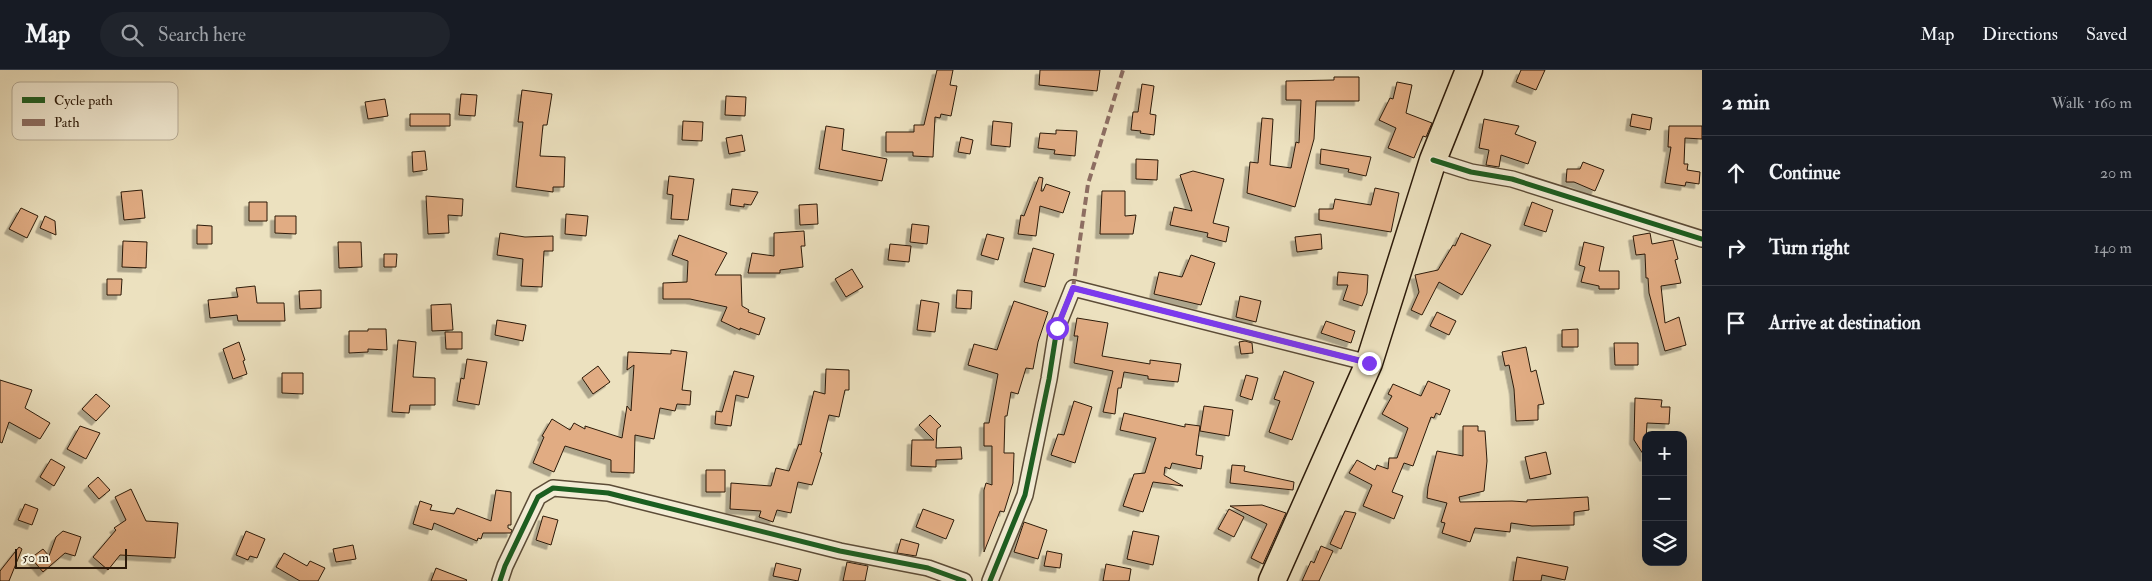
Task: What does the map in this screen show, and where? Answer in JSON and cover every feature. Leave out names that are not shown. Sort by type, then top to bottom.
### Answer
[{"type":"highway","points":[[1272,581],[1369,363],[1433,160],[1469,70]]},
{"type":"street","points":[[1433,160],[1472,172],[1512,179],[1702,239]]},
{"type":"street","points":[[990,581],[1025,495],[1049,379],[1057,328],[1073,288],[1369,363]]},
{"type":"street","points":[[500,581],[504,566],[538,497],[553,488],[608,493],[840,551],[928,568],[964,581]]},
{"type":"building","points":[[937,70],[953,70],[950,85],[957,86],[951,116],[941,114],[940,118],[935,117],[933,157],[913,156],[913,152],[886,152],[886,132],[914,132],[914,125],[924,125]]},
{"type":"building","points":[[1040,70],[1100,70],[1097,91],[1039,85]]},
{"type":"building","points":[[1521,70],[1545,70],[1536,90],[1516,82]]},
{"type":"building","points":[[1334,77],[1359,77],[1359,101],[1316,101],[1314,139],[1295,207],[1247,193],[1250,162],[1258,163],[1262,118],[1273,119],[1270,165],[1291,168],[1296,142],[1299,143],[1301,100],[1286,100],[1286,81],[1334,80]]},
{"type":"building","points":[[1397,82],[1412,85],[1406,113],[1432,123],[1426,137],[1423,136],[1414,158],[1388,148],[1396,128],[1379,120],[1390,98],[1393,99]]},
{"type":"building","points":[[1142,84],[1154,86],[1150,114],[1156,115],[1154,135],[1131,130],[1133,112],[1138,112]]},
{"type":"building","points":[[522,90],[552,94],[547,125],[543,125],[540,156],[565,157],[564,187],[553,187],[553,192],[516,187],[523,122],[518,122]]},
{"type":"building","points":[[461,94],[477,95],[475,116],[459,115]]},
{"type":"building","points":[[726,96],[746,97],[745,116],[725,115]]},
{"type":"building","points":[[385,99],[388,116],[368,119],[365,102]]},
{"type":"building","points":[[410,114],[450,114],[450,126],[410,126]]},
{"type":"building","points":[[1632,114],[1652,118],[1650,130],[1630,126]]},
{"type":"building","points":[[1484,119],[1519,126],[1515,134],[1536,142],[1528,164],[1501,155],[1499,167],[1486,165],[1489,150],[1479,148]]},
{"type":"building","points":[[683,121],[703,122],[702,141],[682,140]]},
{"type":"building","points":[[993,121],[1012,123],[1010,147],[991,145]]},
{"type":"building","points":[[826,126],[844,129],[842,150],[887,159],[882,181],[819,169]]},
{"type":"building","points":[[1669,126],[1702,126],[1702,139],[1685,138],[1684,164],[1688,164],[1687,170],[1700,172],[1699,184],[1686,182],[1685,186],[1665,183],[1671,147],[1668,147]]},
{"type":"building","points":[[1056,130],[1077,131],[1075,156],[1054,154],[1055,150],[1038,148],[1040,133],[1056,134]]},
{"type":"building","points":[[742,135],[745,151],[729,154],[726,138]]},
{"type":"building","points":[[961,137],[973,140],[970,154],[958,152]]},
{"type":"building","points":[[1321,149],[1371,157],[1366,176],[1348,172],[1349,169],[1320,164]]},
{"type":"building","points":[[425,151],[427,170],[413,172],[412,152]]},
{"type":"building","points":[[1136,159],[1158,160],[1157,180],[1136,179]]},
{"type":"building","points":[[1583,162],[1604,170],[1595,191],[1574,182],[1566,182],[1567,169],[1580,169]]},
{"type":"building","points":[[1193,171],[1224,179],[1213,223],[1229,227],[1226,242],[1207,237],[1208,233],[1170,225],[1174,207],[1192,211],[1180,175]]},
{"type":"building","points":[[669,176],[694,179],[688,220],[671,219],[673,195],[667,194]]},
{"type":"building","points":[[1039,177],[1043,178],[1041,191],[1043,191],[1046,184],[1070,192],[1063,213],[1040,206],[1036,236],[1018,234],[1021,215],[1024,216]]},
{"type":"building","points":[[1375,188],[1399,193],[1391,232],[1319,220],[1319,209],[1333,209],[1335,199],[1371,205]]},
{"type":"building","points":[[732,189],[758,192],[751,205],[744,204],[744,207],[730,205]]},
{"type":"building","points":[[142,190],[145,218],[124,220],[121,192]]},
{"type":"building","points":[[1102,191],[1125,191],[1125,216],[1136,215],[1133,234],[1100,234]]},
{"type":"building","points":[[426,196],[463,199],[462,216],[448,215],[449,233],[428,234]]},
{"type":"building","points":[[249,202],[267,202],[267,221],[249,221]]},
{"type":"building","points":[[1532,202],[1553,210],[1546,232],[1524,225]]},
{"type":"building","points":[[817,204],[818,224],[800,225],[799,205]]},
{"type":"building","points":[[21,208],[38,216],[27,238],[9,229]]},
{"type":"building","points":[[566,214],[588,216],[586,236],[565,234]]},
{"type":"building","points":[[45,216],[55,221],[56,235],[40,228]]},
{"type":"building","points":[[275,216],[296,216],[296,234],[275,233]]},
{"type":"building","points":[[912,224],[929,226],[927,244],[910,242]]},
{"type":"building","points":[[197,225],[212,226],[212,244],[197,244]]},
{"type":"building","points":[[804,231],[805,246],[801,246],[803,267],[780,270],[780,273],[748,273],[752,253],[774,256],[774,233]]},
{"type":"building","points":[[500,233],[525,237],[553,236],[553,251],[544,251],[542,287],[521,286],[523,259],[497,255]]},
{"type":"building","points":[[1461,233],[1491,245],[1462,295],[1439,282],[1422,315],[1411,310],[1419,292],[1415,275],[1438,270],[1453,245],[1455,246]]},
{"type":"building","points":[[1650,233],[1652,244],[1673,240],[1678,259],[1675,260],[1681,283],[1661,286],[1665,323],[1679,317],[1686,345],[1665,351],[1649,293],[1645,254],[1636,255],[1633,236]]},
{"type":"building","points":[[987,234],[1004,238],[998,260],[981,255]]},
{"type":"building","points":[[1321,234],[1322,249],[1297,252],[1295,237]]},
{"type":"building","points":[[679,235],[727,253],[715,275],[741,275],[742,306],[749,310],[748,312],[765,318],[759,335],[740,328],[740,330],[721,321],[727,307],[690,299],[663,299],[663,283],[687,282],[688,261],[672,255]]},
{"type":"building","points":[[123,241],[147,242],[146,268],[122,267]]},
{"type":"building","points":[[338,242],[361,242],[362,267],[339,268]]},
{"type":"building","points":[[1584,242],[1604,247],[1599,271],[1619,271],[1619,289],[1599,289],[1599,286],[1581,282],[1585,267],[1579,265]]},
{"type":"building","points":[[890,244],[911,246],[909,262],[888,260]]},
{"type":"building","points":[[1033,248],[1054,254],[1045,287],[1024,282]]},
{"type":"building","points":[[384,254],[397,254],[396,267],[384,267]]},
{"type":"building","points":[[1191,255],[1215,263],[1201,305],[1154,294],[1159,272],[1182,277]]},
{"type":"building","points":[[852,269],[863,287],[846,297],[835,279]]},
{"type":"building","points":[[1338,272],[1368,275],[1367,293],[1362,306],[1343,300],[1348,285],[1337,285]]},
{"type":"building","points":[[107,279],[122,279],[121,295],[107,295]]},
{"type":"building","points":[[255,286],[257,303],[284,303],[285,321],[238,321],[237,315],[210,318],[208,300],[238,297],[236,288]]},
{"type":"building","points":[[321,290],[321,308],[300,309],[299,291]]},
{"type":"building","points":[[957,290],[972,291],[971,309],[956,308]]},
{"type":"building","points":[[1240,296],[1261,301],[1256,322],[1236,317]]},
{"type":"building","points":[[921,300],[939,303],[935,332],[917,330]]},
{"type":"building","points":[[1014,301],[1048,312],[1038,342],[1033,369],[1026,368],[1018,394],[1011,392],[1007,416],[1005,416],[1004,453],[1014,453],[1013,483],[1004,512],[1000,511],[984,552],[984,490],[986,483],[992,485],[992,446],[984,446],[984,423],[989,423],[998,374],[968,365],[974,344],[997,350]]},
{"type":"building","points":[[451,304],[453,330],[432,331],[431,305]]},
{"type":"building","points":[[1437,312],[1456,321],[1449,335],[1430,326]]},
{"type":"building","points":[[1077,318],[1108,323],[1102,356],[1150,364],[1150,360],[1181,364],[1178,382],[1148,379],[1148,376],[1124,372],[1121,388],[1118,388],[1115,414],[1103,412],[1113,371],[1074,363],[1078,336],[1074,336]]},
{"type":"building","points":[[497,320],[526,325],[523,341],[495,335]]},
{"type":"building","points":[[1326,321],[1355,331],[1351,343],[1321,333]]},
{"type":"building","points":[[368,329],[386,329],[387,350],[368,349],[368,352],[349,353],[349,331],[368,331]]},
{"type":"building","points":[[1578,329],[1578,347],[1562,347],[1562,330]]},
{"type":"building","points":[[445,332],[462,332],[462,349],[446,349]]},
{"type":"building","points":[[398,340],[416,342],[413,377],[435,378],[435,405],[410,405],[409,413],[392,412]]},
{"type":"building","points":[[239,342],[247,374],[233,379],[223,349]]},
{"type":"building","points":[[1239,342],[1252,343],[1253,353],[1241,354]]},
{"type":"building","points":[[1614,343],[1638,343],[1638,365],[1615,365]]},
{"type":"building","points":[[1526,347],[1531,372],[1536,370],[1544,404],[1538,405],[1538,420],[1516,421],[1514,389],[1509,365],[1505,366],[1502,352]]},
{"type":"building","points":[[671,350],[687,352],[682,390],[691,391],[690,405],[677,404],[675,411],[660,408],[654,439],[635,435],[634,473],[611,472],[611,460],[565,446],[554,472],[533,463],[544,437],[542,436],[552,419],[570,430],[574,423],[585,429],[585,426],[622,438],[627,406],[631,411],[634,365],[627,370],[628,352],[671,354]]},
{"type":"building","points":[[467,359],[487,362],[479,405],[457,401],[461,378],[464,379]]},
{"type":"building","points":[[598,366],[610,382],[593,394],[582,378]]},
{"type":"building","points":[[826,369],[849,370],[849,390],[845,390],[839,417],[829,415],[820,452],[822,453],[812,485],[798,482],[791,513],[777,510],[773,522],[759,517],[761,511],[730,509],[731,483],[771,486],[776,468],[789,471],[799,444],[801,445],[814,391],[825,394]]},
{"type":"building","points":[[734,371],[754,376],[748,398],[736,395],[731,426],[715,424],[716,411],[722,412]]},
{"type":"building","points":[[1284,371],[1314,382],[1292,440],[1269,432],[1280,401],[1274,399]]},
{"type":"building","points":[[282,373],[303,373],[303,394],[282,393]]},
{"type":"building","points":[[1246,375],[1258,378],[1252,400],[1240,396]]},
{"type":"building","points":[[0,380],[32,390],[25,408],[50,423],[40,439],[9,422],[2,443],[0,442]]},
{"type":"building","points":[[1428,381],[1450,390],[1440,415],[1436,413],[1434,418],[1431,417],[1413,466],[1404,463],[1392,492],[1403,496],[1394,519],[1363,506],[1372,485],[1349,473],[1357,460],[1375,470],[1377,465],[1388,469],[1389,458],[1397,458],[1408,428],[1382,414],[1392,396],[1388,394],[1393,384],[1421,396]]},
{"type":"building","points":[[96,394],[110,406],[96,421],[82,409]]},
{"type":"building","points":[[1635,398],[1662,400],[1661,407],[1670,407],[1669,424],[1647,423],[1647,431],[1642,431],[1642,452],[1634,440]]},
{"type":"building","points":[[1074,401],[1092,407],[1075,463],[1051,455],[1058,434],[1064,435]]},
{"type":"building","points":[[1204,406],[1233,410],[1229,436],[1200,431]]},
{"type":"building","points":[[1124,413],[1185,427],[1185,424],[1200,426],[1196,455],[1203,456],[1201,469],[1172,463],[1170,469],[1165,467],[1164,475],[1183,486],[1153,482],[1143,512],[1123,506],[1134,474],[1145,473],[1156,438],[1120,430]]},
{"type":"building","points":[[930,415],[941,426],[937,429],[936,448],[961,447],[962,459],[936,460],[936,467],[911,466],[912,440],[934,440],[919,425]]},
{"type":"building","points":[[80,426],[100,433],[86,459],[67,449]]},
{"type":"building","points":[[1463,426],[1478,426],[1478,431],[1485,431],[1487,461],[1484,491],[1459,497],[1460,502],[1527,502],[1527,500],[1588,497],[1589,510],[1574,512],[1574,525],[1532,526],[1511,523],[1510,532],[1475,528],[1470,542],[1442,533],[1445,523],[1441,522],[1447,503],[1427,498],[1428,487],[1437,451],[1463,456]]},
{"type":"building","points":[[1546,452],[1551,474],[1530,479],[1525,457]]},
{"type":"building","points":[[51,459],[65,467],[54,486],[40,477]]},
{"type":"building","points":[[1232,465],[1245,466],[1244,471],[1294,482],[1293,490],[1230,483]]},
{"type":"building","points":[[706,470],[725,470],[725,492],[706,492]]},
{"type":"building","points":[[98,477],[110,490],[99,499],[88,486]]},
{"type":"building","points":[[131,489],[146,521],[178,523],[175,558],[120,555],[108,570],[93,557],[116,530],[114,528],[126,520],[115,497]]},
{"type":"building","points":[[496,490],[511,492],[511,525],[508,525],[508,528],[512,530],[511,533],[483,533],[481,539],[478,538],[477,541],[434,523],[432,530],[413,524],[420,501],[432,505],[430,510],[454,514],[457,508],[491,521]]},
{"type":"building","points":[[25,504],[38,509],[32,525],[18,520]]},
{"type":"building","points":[[1262,505],[1286,513],[1263,564],[1251,558],[1267,524],[1230,506]]},
{"type":"building","points":[[923,509],[954,520],[946,539],[916,527]]},
{"type":"building","points":[[1229,509],[1244,517],[1234,537],[1218,529]]},
{"type":"building","points":[[1345,511],[1356,513],[1341,549],[1330,544]]},
{"type":"building","points":[[543,516],[558,520],[551,545],[536,540]]},
{"type":"building","points":[[1024,522],[1047,530],[1038,559],[1014,552]]},
{"type":"building","points":[[63,531],[81,537],[75,556],[65,553],[43,572],[31,558],[43,549],[49,556],[56,537]]},
{"type":"building","points":[[246,531],[265,539],[257,558],[250,556],[248,560],[236,555]]},
{"type":"building","points":[[1133,531],[1159,536],[1153,565],[1127,559]]},
{"type":"building","points":[[901,539],[919,544],[916,556],[897,553]]},
{"type":"building","points":[[353,545],[356,559],[336,562],[333,549]]},
{"type":"building","points":[[1321,546],[1333,551],[1319,581],[1302,581],[1311,561],[1314,563]]},
{"type":"building","points":[[19,547],[22,549],[9,581],[0,581],[0,571]]},
{"type":"building","points":[[1047,551],[1062,554],[1060,568],[1044,566]]},
{"type":"building","points":[[284,553],[307,566],[310,561],[325,568],[318,581],[300,581],[276,567]]},
{"type":"building","points":[[1517,557],[1568,567],[1565,580],[1542,575],[1541,581],[1513,581]]},
{"type":"building","points":[[847,562],[868,566],[865,581],[843,581]]},
{"type":"building","points":[[776,563],[801,569],[798,581],[773,576]]},
{"type":"building","points":[[1106,564],[1131,569],[1129,581],[1103,581]]},
{"type":"building","points":[[436,568],[467,580],[431,581]]},
{"type":"marked path","points":[[1073,288],[1088,184],[1123,70]]},
{"type":"cycle path","points":[[1433,160],[1471,172],[1512,179],[1702,239]]},
{"type":"cycle path","points":[[990,581],[1025,495],[1049,379],[1057,328],[1073,288],[1369,363]]},
{"type":"cycle path","points":[[500,581],[505,566],[538,497],[553,488],[608,493],[840,551],[928,568],[964,581]]},
{"type":"route","points":[[1057,328],[1073,288],[1369,363]]}]
